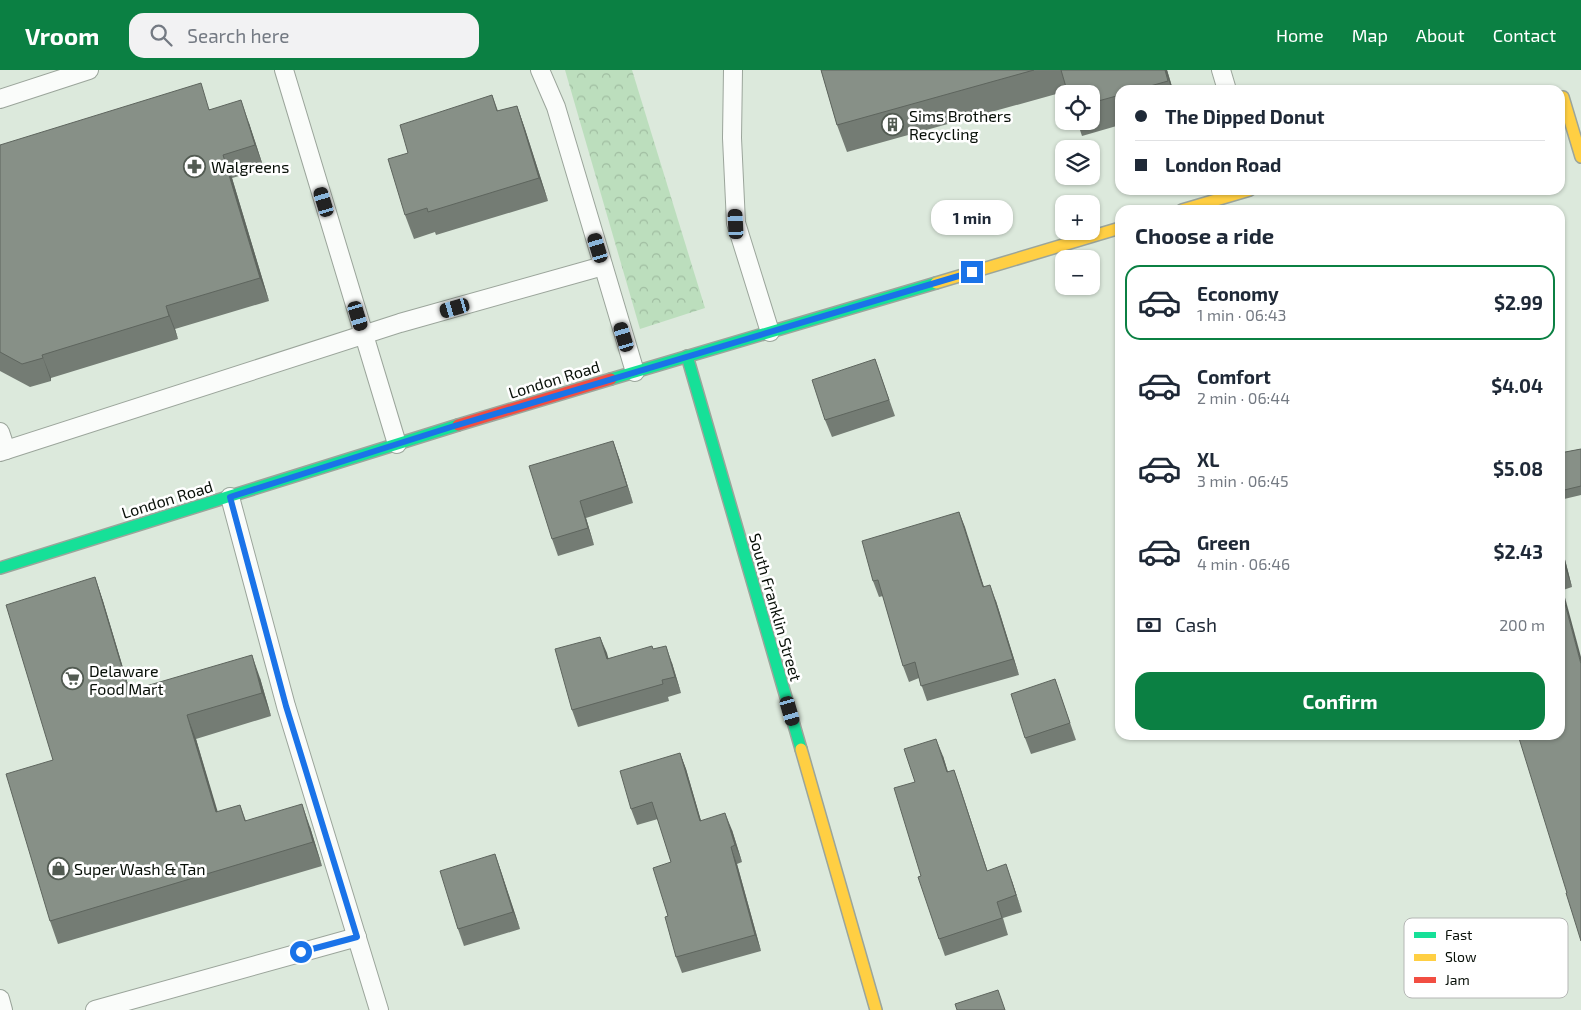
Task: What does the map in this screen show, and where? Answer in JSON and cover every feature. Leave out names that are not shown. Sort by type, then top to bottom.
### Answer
[{"type":"street","points":[[1565,97],[1581,157]]},
{"type":"street","points":[[1199,205],[1233,195]]},
{"type":"street","name":"London Road","points":[[0,568],[396,444],[1115,229]]},
{"type":"street","name":"South Franklin Street","points":[[687,356],[876,1010]]},
{"type":"lane","points":[[0,99],[89,70]]},
{"type":"lane","points":[[284,70],[396,444]]},
{"type":"lane","points":[[540,70],[556,107],[635,372]]},
{"type":"lane","points":[[733,70],[732,138],[736,224],[770,332]]},
{"type":"lane","points":[[1222,70],[1226,85]]},
{"type":"lane","points":[[0,432],[3,451],[400,323],[603,266]]},
{"type":"lane","points":[[230,497],[286,706],[379,1010]]},
{"type":"lane","points":[[94,1010],[357,937]]},
{"type":"lane","points":[[0,999],[4,1010]]},
{"type":"green space","points":[[565,70],[632,70],[705,308],[640,329]]},
{"type":"building","points":[[821,70],[1034,70],[837,125]]},
{"type":"building","points":[[1061,70],[1165,70],[1168,81],[1154,85],[1115,85],[1115,96],[1100,101],[1100,85],[1065,85]]},
{"type":"building","points":[[201,83],[209,110],[241,100],[255,145],[223,155],[260,278],[166,306],[169,316],[42,355],[43,358],[22,364],[0,352],[0,145]]},
{"type":"building","points":[[492,95],[497,111],[517,106],[539,178],[428,212],[427,208],[405,215],[388,159],[408,153],[400,125]]},
{"type":"building","points":[[875,359],[889,400],[825,420],[812,380]]},
{"type":"building","points":[[613,441],[627,486],[580,501],[588,528],[552,539],[529,466]]},
{"type":"building","points":[[1581,449],[1581,486],[1565,490],[1565,452]]},
{"type":"building","points":[[959,512],[983,587],[990,585],[1013,659],[921,686],[915,662],[903,666],[878,580],[873,581],[862,541]]},
{"type":"building","points":[[95,577],[129,691],[252,655],[262,693],[187,715],[216,812],[240,805],[245,821],[302,804],[313,842],[50,921],[6,774],[53,760],[6,605]]},
{"type":"building","points":[[1565,604],[1581,664],[1581,941],[1520,740],[1565,740]]},
{"type":"building","points":[[600,637],[607,659],[652,646],[653,649],[666,646],[675,677],[662,680],[663,684],[572,710],[555,649]]},
{"type":"building","points":[[1055,679],[1070,723],[1025,738],[1011,694]]},
{"type":"building","points":[[936,739],[947,772],[954,770],[987,871],[1006,864],[1016,895],[997,902],[1002,918],[939,939],[918,877],[921,876],[894,788],[915,782],[904,749]]},
{"type":"building","points":[[680,753],[700,821],[725,813],[735,845],[731,847],[755,935],[676,957],[665,917],[668,916],[653,868],[671,862],[652,802],[631,809],[620,771]]},
{"type":"building","points":[[495,854],[513,912],[458,929],[440,871]]},
{"type":"building","points":[[998,990],[1005,1010],[957,1010],[955,1004]]},
{"type":"traffic: fast","points":[[611,379],[936,283]]},
{"type":"traffic: fast","points":[[687,356],[801,749]]},
{"type":"traffic: fast","points":[[0,568],[458,425]]},
{"type":"traffic: slow","points":[[1565,104],[1581,157]]},
{"type":"traffic: slow","points":[[1199,205],[1233,195]]},
{"type":"traffic: slow","points":[[936,283],[1115,229]]},
{"type":"traffic: slow","points":[[801,749],[876,1010]]},
{"type":"traffic: jam","points":[[458,425],[611,379]]},
{"type":"place","name":"Sims Brothers Recycling","points":[[893,124]]},
{"type":"place","name":"Walgreens","points":[[195,166]]},
{"type":"place","name":"Delaware Food Mart","points":[[73,679]]},
{"type":"place","name":"Super Wash & Tan","points":[[58,868]]},
{"type":"route","points":[[301,952],[357,937],[286,706],[230,497],[451,427],[972,272]]}]
